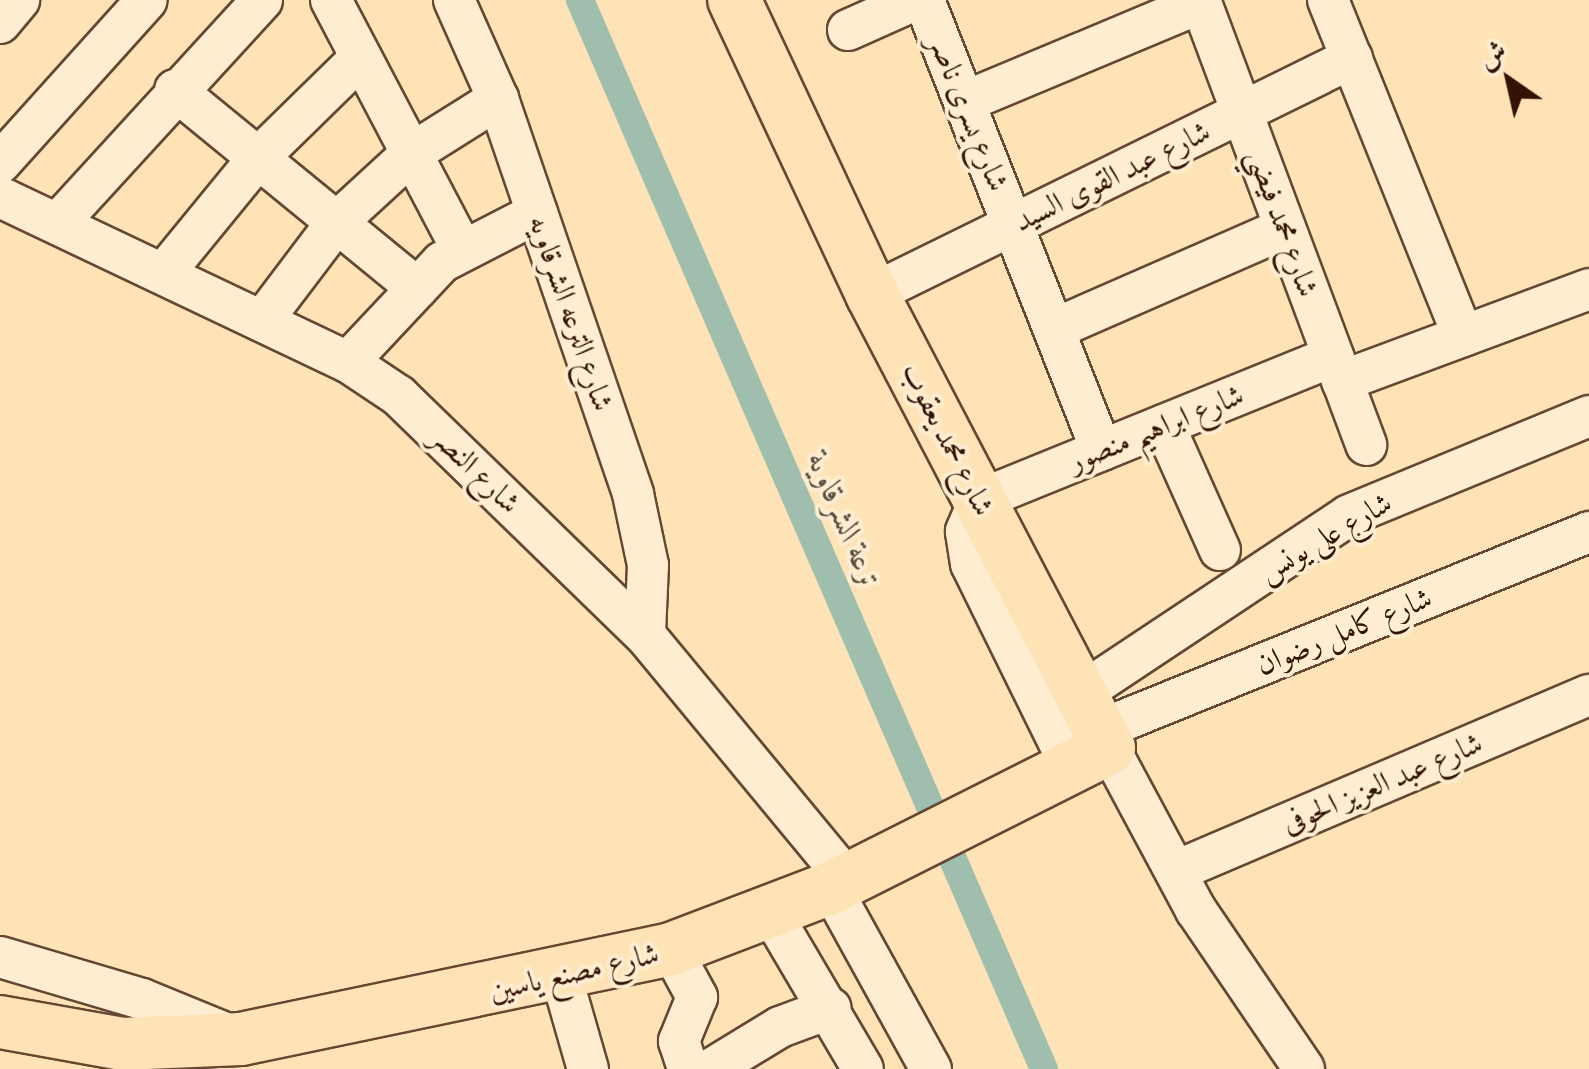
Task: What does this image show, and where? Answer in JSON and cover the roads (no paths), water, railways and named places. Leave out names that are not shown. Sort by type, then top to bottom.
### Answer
[{"type":"main road","name":"شارع محمد يعقوب","points":[[734,0],[872,294],[979,500],[1090,735]]},
{"type":"main road","name":"شارع مصنع ياسين","points":[[0,1022],[122,1044],[241,1039],[671,949],[839,884],[1012,796],[1090,735]]},
{"type":"street","points":[[0,23],[20,0]]},
{"type":"street","points":[[0,163],[147,0]]},
{"type":"street","points":[[58,223],[175,90],[262,0]]},
{"type":"street","points":[[331,0],[461,248]]},
{"type":"street","name":"شارع الترعه الشرقاويه","points":[[454,0],[498,99],[641,525],[648,565],[645,635]]},
{"type":"street","points":[[848,30],[915,0]]},
{"type":"street","name":"شارع يسرى ناصر","points":[[924,0],[1101,450]]},
{"type":"street","points":[[1328,0],[1463,336]]},
{"type":"street","points":[[964,102],[1200,2]]},
{"type":"street","name":"شارع محمد فيضي","points":[[1200,2],[1366,445]]},
{"type":"street","points":[[164,274],[258,158],[361,57]]},
{"type":"street","name":"شارع عبد القوى السيد","points":[[872,294],[1352,58]]},
{"type":"street","points":[[175,90],[418,288]]},
{"type":"street","points":[[262,320],[337,222],[412,153],[498,99]]},
{"type":"street","name":"شارع النصر","points":[[0,197],[348,362],[447,440],[645,635],[839,884],[931,1069]]},
{"type":"street","points":[[348,362],[461,248],[537,213]]},
{"type":"street","points":[[1054,329],[1285,228]]},
{"type":"street","name":"شارع ابراهيم منصور","points":[[979,500],[1164,424],[1338,369],[1463,336],[1589,289]]},
{"type":"street","name":"شارع على يونس","points":[[1090,735],[1350,516],[1589,416]]},
{"type":"street","points":[[1164,424],[1220,550]]},
{"type":"street","points":[[979,500],[966,531],[971,564],[1090,735]]},
{"type":"street","name":"شارع كامل رضوان","points":[[1090,735],[1589,532]]},
{"type":"street","name":"شارع عبد العزيز الحوفى","points":[[1176,870],[1589,694]]},
{"type":"street","name":"شارع محمد يعقوب","points":[[1090,735],[1304,1069]]},
{"type":"street","points":[[771,913],[858,1059],[905,1022]]},
{"type":"street","points":[[671,949],[696,997],[679,1041],[688,1069]]},
{"type":"street","points":[[0,957],[142,999],[241,1039]]},
{"type":"street","points":[[561,975],[588,1069]]},
{"type":"street","points":[[711,1069],[780,1027],[831,1008]]},
{"type":"waterway","name":"ترعة الشرقاوية","points":[[580,0],[1044,1069]]}]
